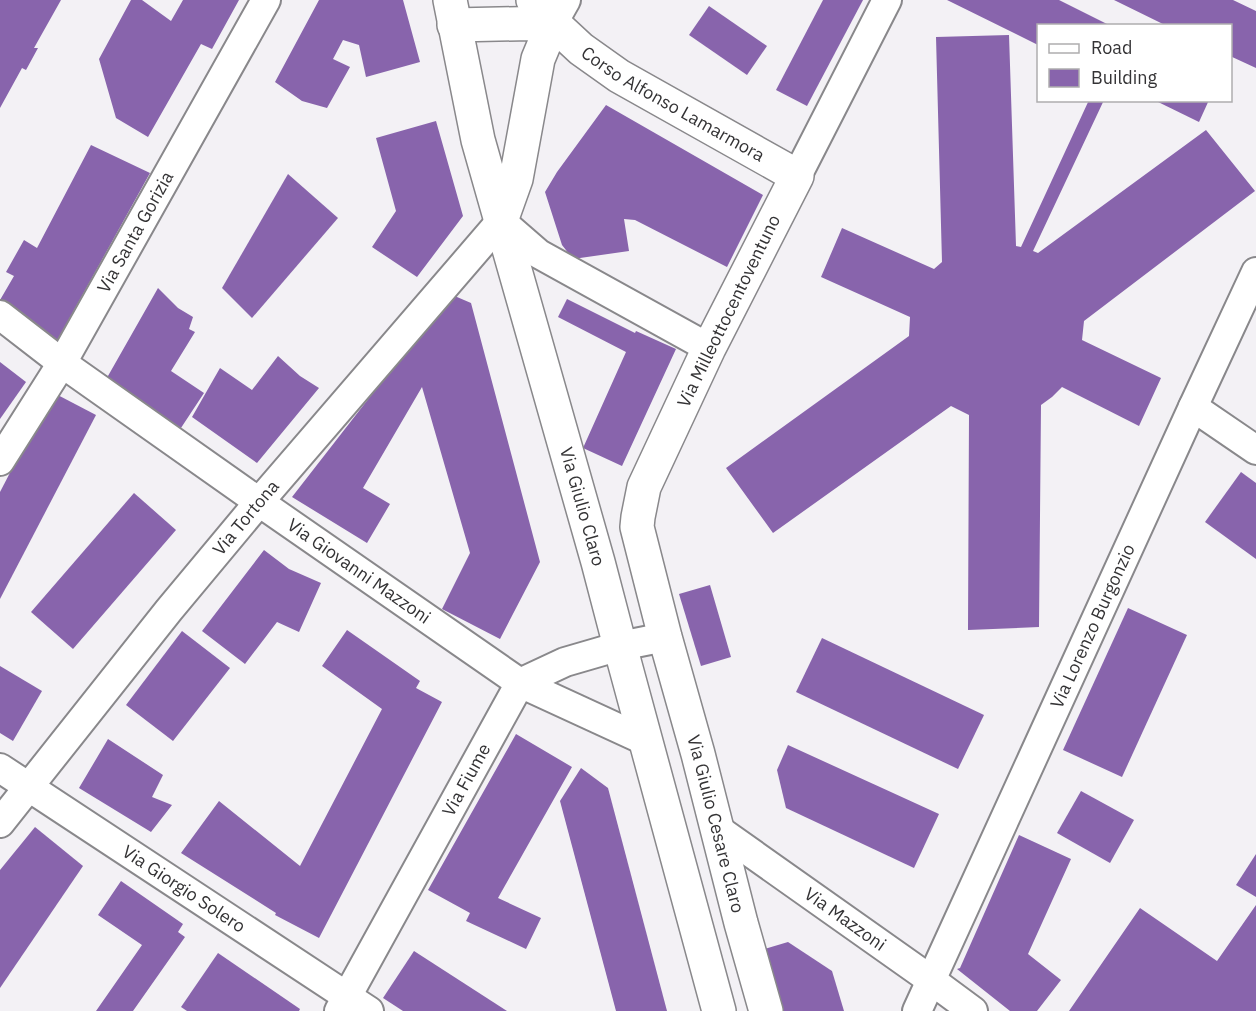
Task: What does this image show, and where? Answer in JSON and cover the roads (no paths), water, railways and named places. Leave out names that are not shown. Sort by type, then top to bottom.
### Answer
[{"type":"street","name":"Via Santa Gorizia","points":[[0,461],[62,363],[266,0]]},
{"type":"street","name":"Via Milleottocentoventuno","points":[[664,637],[637,527],[644,487],[709,348],[887,0]]},
{"type":"street","name":"Corso Alfonso Lamarmora","points":[[551,8],[581,49],[619,76],[797,176]]},
{"type":"street","points":[[452,12],[551,8],[538,59],[516,179],[501,221],[539,254],[709,348]]},
{"type":"street","name":"Via Giulio Claro","points":[[452,12],[478,140],[598,562],[719,1011]]},
{"type":"street","name":"Via Tortona","points":[[0,823],[169,610],[501,221]]},
{"type":"street","name":"Via Lorenzo Burgonzio","points":[[917,1011],[1256,272]]},
{"type":"street","name":"Via Giovanni Mazzoni","points":[[0,315],[62,363],[520,683],[646,741]]},
{"type":"street","points":[[1193,407],[1256,450]]},
{"type":"street","points":[[520,683],[565,662],[620,646],[664,637]]},
{"type":"street","name":"Via Giulio Cesare Claro","points":[[664,637],[698,754],[766,1011]]},
{"type":"street","name":"Via Fiume","points":[[352,1006],[520,683]]},
{"type":"street","name":"Via Giorgio Solero","points":[[0,768],[352,1006]]},
{"type":"street","name":"Via Mazzoni","points":[[716,828],[973,1011]]}]
